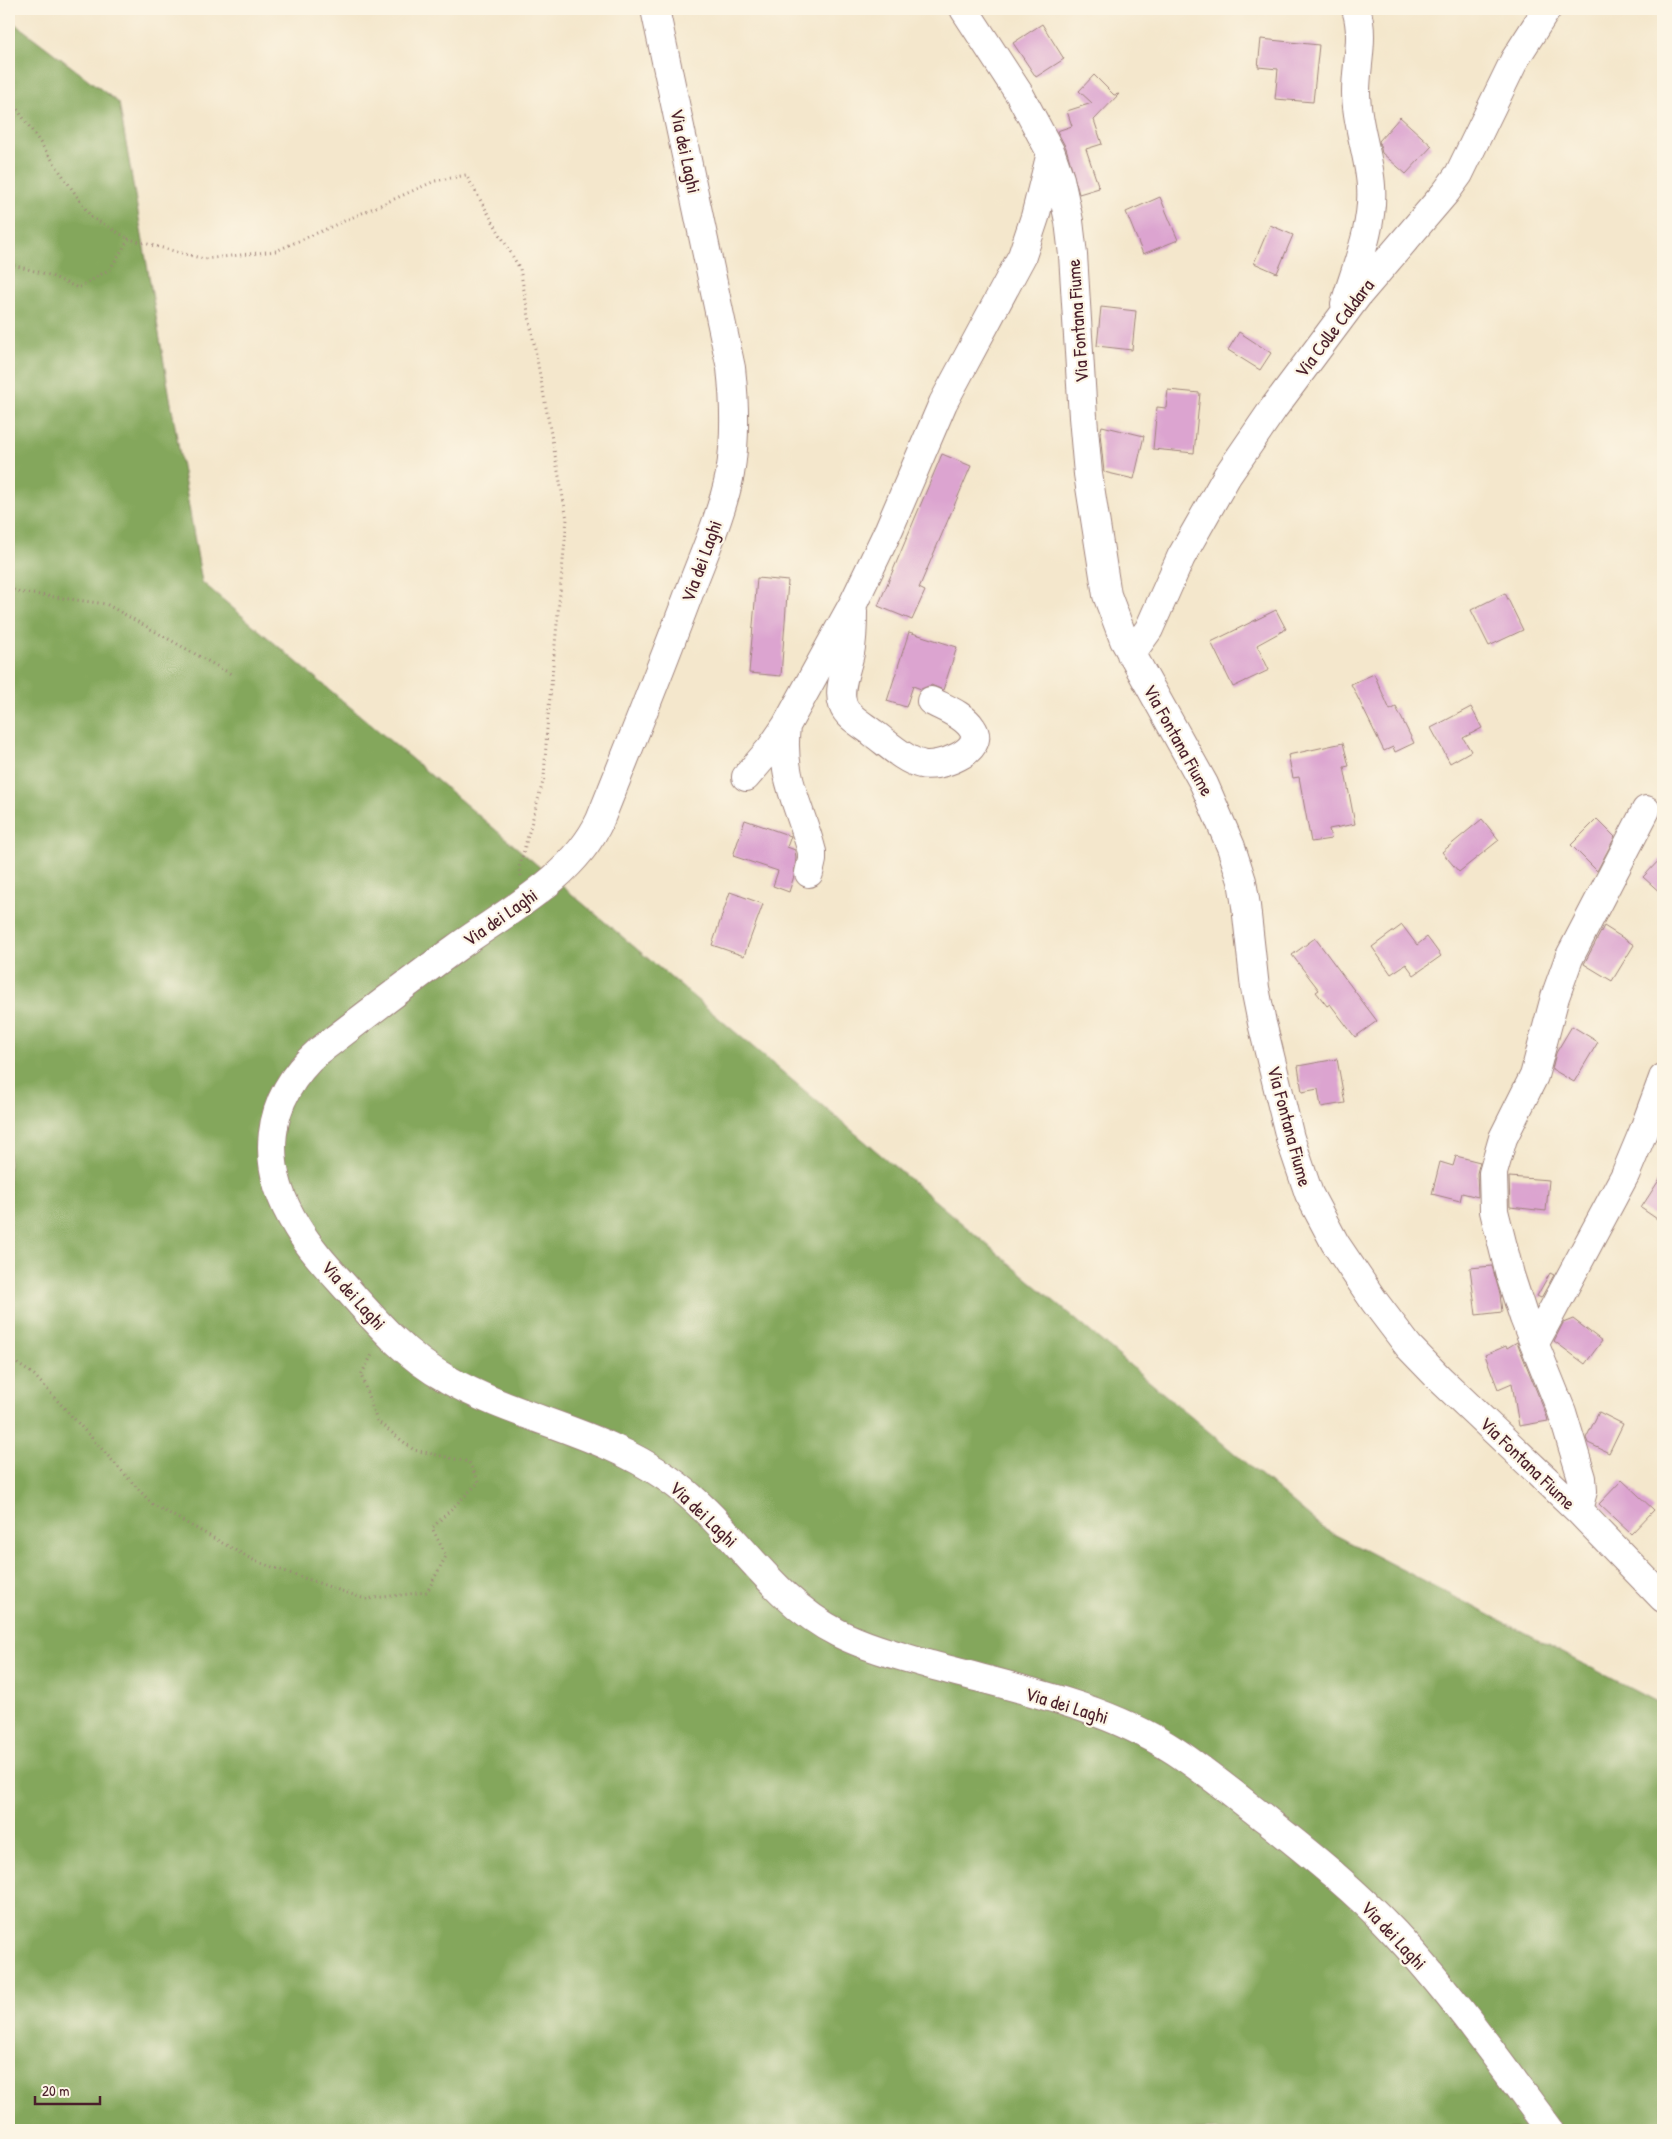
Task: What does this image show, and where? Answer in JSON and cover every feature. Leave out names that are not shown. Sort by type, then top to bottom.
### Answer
[{"type":"street","name":"Via dei Laghi","points":[[655,9],[728,347],[735,408],[733,448],[729,474],[718,515],[668,650],[596,828],[587,844],[576,858],[557,876],[455,948],[319,1051],[294,1076],[284,1093],[272,1132],[272,1161],[275,1178],[288,1211],[298,1230],[315,1252],[392,1336],[426,1366],[453,1383],[494,1401],[610,1446],[670,1479],[704,1509],[793,1602],[813,1618],[836,1632],[875,1649],[1095,1712],[1143,1732],[1177,1752],[1289,1838],[1382,1919],[1409,1948],[1466,2018],[1550,2130]]},
{"type":"street","name":"Via Fontana Fiume","points":[[964,9],[1010,79],[1051,153],[1063,190],[1071,237],[1085,439],[1102,570],[1111,609],[1134,659],[1204,784],[1236,859],[1247,911],[1256,994],[1262,1023],[1294,1152],[1309,1194],[1320,1218],[1352,1270],[1409,1347],[1440,1379],[1578,1510],[1663,1598]]},
{"type":"street","points":[[1341,318],[1365,237],[1371,202],[1371,184],[1357,105],[1356,92],[1360,39],[1356,9]]},
{"type":"street","name":"Via Colle Caldara","points":[[1134,659],[1181,557],[1218,490],[1273,409],[1341,318],[1459,174],[1534,21],[1547,9]]},
{"type":"street","points":[[746,778],[771,748],[786,726],[853,604],[943,403],[1022,256],[1035,217],[1051,153]]},
{"type":"street","points":[[853,604],[852,639],[841,696],[845,710],[909,759],[919,764],[932,765],[946,762],[965,752],[971,747],[975,737],[972,727],[967,722],[930,702]]},
{"type":"street","points":[[786,726],[784,748],[787,774],[794,803],[812,852],[809,873]]},
{"type":"street","points":[[1578,1510],[1583,1491],[1582,1478],[1562,1412],[1514,1291],[1497,1225],[1492,1190],[1495,1164],[1507,1130],[1534,1076],[1555,997],[1569,958],[1646,810]]},
{"type":"street","points":[[1535,1343],[1627,1170],[1663,1078]]},
{"type":"path","points":[[9,96],[91,217],[129,239],[204,259],[276,251],[435,181],[466,175],[520,269],[567,519],[546,728],[544,778],[519,868],[527,898]]},
{"type":"path","points":[[9,264],[49,275],[78,288],[110,269],[129,239]]},
{"type":"path","points":[[9,588],[18,592],[106,604],[230,674]]},
{"type":"path","points":[[9,1358],[34,1374],[152,1504],[255,1561],[365,1599],[427,1592],[446,1556],[432,1528],[479,1482],[469,1462],[414,1450],[377,1421],[361,1375],[373,1353],[392,1336]]},
{"type":"green space","points":[[9,19],[119,103],[202,582],[1324,1529],[1663,1705],[1663,2130],[9,2130]]},
{"type":"building","points":[[1042,24],[1064,59],[1036,77],[1013,43]]},
{"type":"building","points":[[1261,39],[1319,45],[1313,102],[1275,99],[1278,69],[1258,67]]},
{"type":"building","points":[[1094,75],[1114,95],[1119,94],[1094,120],[1102,144],[1086,149],[1099,188],[1079,194],[1066,148],[1057,131],[1072,126],[1067,111],[1092,103],[1079,91]]},
{"type":"building","points":[[1400,117],[1432,146],[1406,174],[1382,153],[1379,141]]},
{"type":"building","points":[[1160,197],[1178,240],[1143,254],[1126,212]]},
{"type":"building","points":[[1270,225],[1293,235],[1277,273],[1254,263]]},
{"type":"building","points":[[1101,307],[1136,311],[1132,350],[1097,346]]},
{"type":"building","points":[[1239,332],[1271,353],[1260,370],[1228,350]]},
{"type":"building","points":[[1168,390],[1200,393],[1194,453],[1153,449],[1157,407],[1166,408]]},
{"type":"building","points":[[1102,426],[1144,436],[1134,479],[1104,472],[1100,433]]},
{"type":"building","points":[[942,454],[971,466],[919,588],[925,591],[912,620],[878,606]]},
{"type":"building","points":[[757,578],[788,581],[781,676],[749,673]]},
{"type":"building","points":[[1505,593],[1523,630],[1489,646],[1471,610]]},
{"type":"building","points":[[1276,610],[1286,629],[1257,645],[1269,670],[1233,687],[1211,642]]},
{"type":"building","points":[[909,632],[957,647],[943,690],[931,685],[921,689],[913,686],[906,707],[887,701]]},
{"type":"building","points":[[1374,674],[1390,710],[1396,707],[1414,743],[1395,752],[1393,747],[1384,751],[1351,684]]},
{"type":"building","points":[[1471,707],[1482,728],[1463,738],[1471,751],[1450,763],[1431,728]]},
{"type":"building","points":[[1343,743],[1349,766],[1344,767],[1355,824],[1329,829],[1331,839],[1311,842],[1299,777],[1293,778],[1288,755]]},
{"type":"building","points":[[1482,819],[1499,840],[1459,872],[1442,852]]},
{"type":"building","points":[[1597,819],[1615,837],[1597,871],[1571,845]]},
{"type":"building","points":[[745,820],[791,836],[787,847],[795,850],[796,858],[794,876],[789,892],[773,886],[778,871],[733,856]]},
{"type":"building","points":[[1663,856],[1663,895],[1643,877]]},
{"type":"building","points":[[730,892],[763,904],[744,956],[712,945]]},
{"type":"building","points":[[1402,925],[1417,945],[1427,937],[1441,956],[1414,975],[1406,964],[1391,974],[1372,947]]},
{"type":"building","points":[[1604,926],[1634,945],[1612,981],[1584,964]]},
{"type":"building","points":[[1315,938],[1377,1021],[1355,1037],[1330,1004],[1327,1006],[1316,992],[1319,990],[1292,955]]},
{"type":"building","points":[[1572,1026],[1598,1042],[1574,1082],[1552,1069],[1556,1053]]},
{"type":"building","points":[[1337,1059],[1345,1103],[1321,1107],[1318,1089],[1302,1092],[1298,1066]]},
{"type":"building","points":[[1456,1156],[1480,1162],[1477,1173],[1478,1197],[1462,1193],[1460,1201],[1432,1194],[1440,1162],[1453,1166]]},
{"type":"building","points":[[1663,1174],[1663,1223],[1641,1208]]},
{"type":"building","points":[[1509,1177],[1549,1180],[1546,1211],[1510,1207]]},
{"type":"building","points":[[1492,1266],[1500,1294],[1502,1312],[1476,1315],[1470,1268]]},
{"type":"building","points":[[1550,1273],[1554,1275],[1541,1298],[1537,1296]]},
{"type":"building","points":[[1573,1319],[1602,1341],[1585,1364],[1554,1341],[1563,1323]]},
{"type":"building","points":[[1517,1342],[1548,1421],[1519,1426],[1512,1383],[1498,1389],[1485,1355],[1506,1346],[1507,1348]]},
{"type":"building","points":[[1599,1412],[1623,1424],[1609,1453],[1588,1443],[1586,1438]]},
{"type":"building","points":[[1622,1480],[1654,1510],[1631,1534],[1599,1504]]}]
